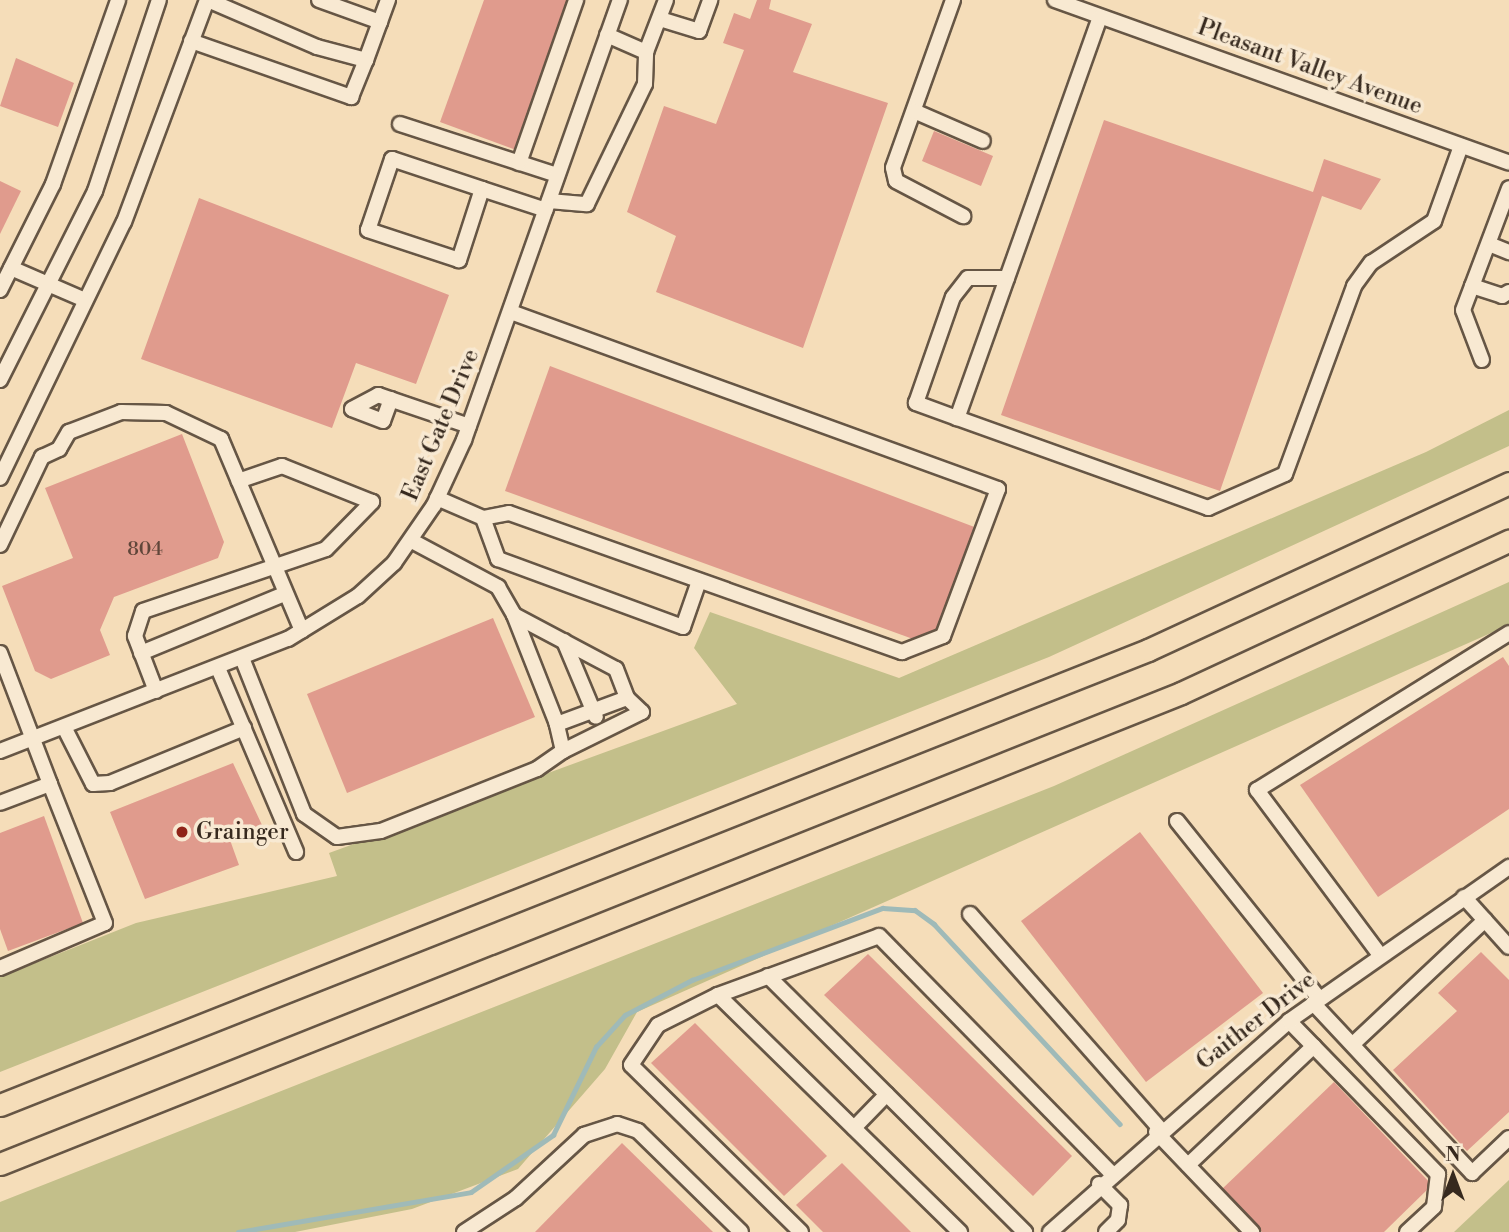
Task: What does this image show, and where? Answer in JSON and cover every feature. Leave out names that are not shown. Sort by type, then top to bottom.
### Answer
[{"type":"highway","points":[[0,1105],[1148,650],[1509,483]]},
{"type":"highway","points":[[0,1164],[1181,693],[1509,541]]},
{"type":"street","points":[[0,290],[53,184],[118,0]]},
{"type":"street","points":[[0,380],[95,191],[159,0]]},
{"type":"street","points":[[1,473],[124,222],[207,0],[317,47],[366,60]]},
{"type":"street","points":[[319,0],[380,22]]},
{"type":"street","points":[[191,41],[351,97],[387,0]]},
{"type":"street","points":[[519,163],[576,0]]},
{"type":"street","name":"East Gate Drive","points":[[0,751],[218,668],[302,631],[358,596],[412,541],[437,498],[469,426],[620,0]]},
{"type":"street","points":[[482,189],[458,260],[368,230],[392,159],[482,189],[547,205],[587,204],[645,84],[646,52],[666,0]]},
{"type":"street","points":[[660,19],[699,31],[710,0]]},
{"type":"street","points":[[953,0],[893,169],[896,181],[963,216]]},
{"type":"street","name":"Pleasant Valley Avenue","points":[[1055,0],[1509,163]]},
{"type":"street","points":[[957,418],[1100,17]]},
{"type":"street","points":[[607,35],[646,52]]},
{"type":"street","points":[[914,111],[983,141]]},
{"type":"street","points":[[400,124],[557,175]]},
{"type":"street","points":[[1007,278],[968,278],[953,296],[916,403],[1208,508],[1285,474],[1354,286],[1371,263],[1434,221],[1461,146]]},
{"type":"street","points":[[1482,360],[1464,310],[1489,244],[1505,213],[1509,188]]},
{"type":"street","points":[[1489,244],[1509,252]]},
{"type":"street","points":[[11,268],[85,300]]},
{"type":"street","points":[[1472,286],[1502,296],[1509,292]]},
{"type":"street","points":[[437,498],[483,518],[509,513],[902,652],[943,636],[998,489],[511,312]]},
{"type":"street","points":[[391,399],[469,426]]},
{"type":"street","points":[[0,545],[42,457],[59,449],[69,432],[121,412],[166,413],[204,426],[221,439],[271,564],[302,631]]},
{"type":"street","points":[[156,691],[141,653],[135,622],[143,611],[271,564],[326,549],[372,502],[282,466],[239,481]]},
{"type":"street","points":[[483,518],[498,559],[682,627],[699,580]]},
{"type":"street","points":[[412,541],[498,587],[514,615],[557,724],[562,751]]},
{"type":"street","points":[[141,653],[284,594]]},
{"type":"street","points":[[242,658],[304,814],[337,837],[381,831],[537,769],[601,728],[642,712],[627,698],[616,669],[514,615]]},
{"type":"street","points":[[1380,955],[1258,790],[1509,633]]},
{"type":"street","points":[[564,641],[601,728]]},
{"type":"street","points":[[0,653],[105,923],[0,968]]},
{"type":"street","points":[[218,668],[296,852]]},
{"type":"street","points":[[557,724],[627,698]]},
{"type":"street","points":[[64,727],[93,784],[110,783],[244,728]]},
{"type":"street","points":[[0,803],[50,784]]},
{"type":"street","points":[[1177,821],[1316,1001],[1472,1173],[1509,1138]]},
{"type":"street","name":"Gaither Drive","points":[[1050,1232],[1158,1131],[1289,1021],[1380,955],[1507,871]]},
{"type":"street","points":[[1465,897],[1509,947]]},
{"type":"street","points":[[970,914],[1188,1165],[1252,1232]]},
{"type":"street","points":[[1353,1044],[1485,920]]},
{"type":"street","points":[[801,1232],[631,1065],[658,1025],[718,995],[879,936],[1111,1173]]},
{"type":"street","points":[[768,976],[1025,1232]]},
{"type":"street","points":[[718,995],[960,1232]]},
{"type":"street","points":[[1289,1021],[1438,1174],[1434,1207],[1407,1232]]},
{"type":"street","points":[[1188,1165],[1314,1046]]},
{"type":"street","points":[[854,1128],[887,1094]]},
{"type":"street","points":[[464,1232],[516,1198],[584,1135],[617,1124],[638,1131],[741,1232]]},
{"type":"street","points":[[1099,1184],[1120,1205],[1118,1220],[1106,1232]]},
{"type":"shaded area","points":[[1509,410],[1509,446],[1049,657],[0,1072],[0,977],[136,923],[337,876],[329,853],[737,704],[694,648],[710,612],[899,678],[1426,452]]},
{"type":"shaded area","points":[[1509,582],[1509,625],[637,1012],[605,1069],[518,1169],[412,1209],[295,1232],[0,1232],[0,1202],[1054,786]]},
{"type":"shaded area","points":[[1509,1180],[1509,1232],[1454,1232]]},
{"type":"building","points":[[484,0],[568,0],[516,150],[440,122]]},
{"type":"building","points":[[757,0],[771,0],[769,9],[812,24],[793,72],[888,103],[803,348],[656,292],[676,236],[627,212],[664,106],[716,124],[744,50],[723,43],[734,13],[750,19]]},
{"type":"building","points":[[16,58],[74,83],[58,127],[0,106]]},
{"type":"building","points":[[1104,120],[1313,192],[1324,159],[1381,179],[1361,210],[1322,196],[1220,491],[1001,415]]},
{"type":"building","points":[[934,131],[993,156],[981,186],[922,161]]},
{"type":"building","points":[[0,181],[21,191],[0,234]]},
{"type":"building","points":[[199,198],[449,295],[416,384],[356,363],[332,428],[141,359]]},
{"type":"building","points":[[550,366],[977,528],[940,629],[913,639],[505,491]]},
{"type":"building","points":[[182,434],[224,542],[218,558],[114,597],[100,630],[110,655],[51,679],[35,671],[2,586],[73,558],[45,488]]},
{"type":"building","points":[[493,618],[535,717],[347,793],[307,694]]},
{"type":"building","points":[[1503,657],[1509,666],[1509,809],[1378,897],[1300,785]]},
{"type":"building","name":"Grainger","points":[[233,763],[262,825],[230,840],[239,865],[145,899],[110,812]]},
{"type":"building","points":[[44,816],[83,923],[8,951],[0,929],[0,833]]},
{"type":"building","points":[[1140,832],[1263,993],[1146,1082],[1021,921]]},
{"type":"building","points":[[1481,952],[1509,980],[1509,1112],[1467,1151],[1393,1070],[1457,1011],[1438,993]]},
{"type":"building","points":[[868,954],[1072,1156],[1033,1196],[824,995]]},
{"type":"building","points":[[695,1023],[827,1156],[784,1196],[651,1063]]},
{"type":"building","points":[[1334,1082],[1432,1185],[1384,1232],[1262,1232],[1221,1190]]},
{"type":"building","points":[[622,1143],[713,1232],[535,1232]]},
{"type":"building","points":[[842,1163],[911,1232],[823,1232],[796,1205]]},
{"type":"waterway","points":[[238,1232],[471,1192],[553,1135],[596,1047],[625,1015],[692,980],[883,908],[915,910],[934,924],[1120,1124]]},
{"type":"place","name":"Grainger","points":[[182,832]]}]
